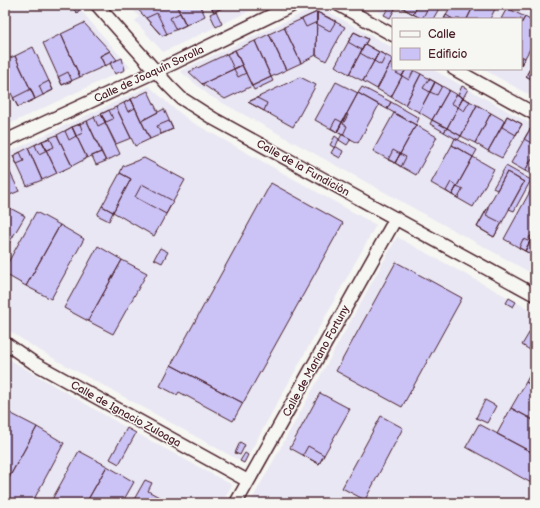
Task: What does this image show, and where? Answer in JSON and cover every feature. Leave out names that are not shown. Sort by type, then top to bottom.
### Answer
[{"type":"street","name":"Calle de la Fundición","points":[[97,5],[155,72],[181,98],[214,119],[535,295]]},
{"type":"street","name":"Calle de Joaquín Sorolla","points":[[5,141],[155,72],[293,5]]},
{"type":"street","points":[[339,5],[392,34]]},
{"type":"street","points":[[456,70],[535,114]]},
{"type":"street","name":"Calle de Mariano Fortuny","points":[[236,503],[396,218]]},
{"type":"street","name":"Calle de Ignacio Zuloaga","points":[[5,343],[34,363],[248,481]]},
{"type":"shaded area","points":[[5,5],[76,5],[130,67],[5,126]]},
{"type":"shaded area","points":[[121,5],[262,5],[163,52],[135,21],[139,17],[131,7],[126,11]]},
{"type":"shaded area","points":[[367,5],[514,5],[527,12],[535,17],[535,98],[485,70],[522,70],[522,18],[392,18],[392,19]]},
{"type":"shaded area","points":[[318,6],[392,47],[392,70],[434,70],[535,126],[535,275],[210,96],[180,71]]},
{"type":"shaded area","points":[[149,86],[190,121],[376,225],[244,463],[65,365],[5,328],[5,154]]},
{"type":"shaded area","points":[[397,237],[509,298],[506,303],[513,307],[516,302],[535,313],[535,503],[250,503]]},
{"type":"shaded area","points":[[5,357],[127,428],[232,485],[222,503],[5,503]]},
{"type":"building","points":[[70,5],[76,5],[80,9],[77,13]]},
{"type":"building","points":[[134,5],[176,5],[186,25],[162,36]]},
{"type":"building","points":[[176,5],[200,5],[205,16],[186,25]]},
{"type":"building","points":[[210,5],[228,5],[214,12]]},
{"type":"building","points":[[210,5],[222,5],[224,7],[214,12]]},
{"type":"building","points":[[390,5],[396,7],[390,18],[384,15]]},
{"type":"building","points":[[397,5],[418,5],[413,14]]},
{"type":"building","points":[[407,5],[418,5],[413,14],[404,9]]},
{"type":"building","points":[[418,5],[441,5],[434,18],[420,18],[413,14]]},
{"type":"building","points":[[418,5],[429,6],[423,18],[413,14]]},
{"type":"building","points":[[452,5],[474,5],[468,18],[445,18]]},
{"type":"building","points":[[474,5],[497,5],[490,18],[468,18]]},
{"type":"building","points":[[507,8],[525,17],[522,22],[522,18],[502,18]]},
{"type":"building","points":[[216,11],[222,24],[216,27],[210,14]]},
{"type":"building","points":[[317,12],[316,55],[301,63],[284,27]]},
{"type":"building","points":[[317,12],[317,22],[306,27],[302,19]]},
{"type":"building","points":[[317,12],[345,27],[326,61],[316,55]]},
{"type":"building","points":[[317,12],[336,21],[330,31],[317,24]]},
{"type":"building","points":[[157,13],[167,34],[162,36],[146,18]]},
{"type":"building","points":[[180,13],[186,25],[176,30],[170,18]]},
{"type":"building","points":[[446,15],[451,18],[444,18]]},
{"type":"building","points":[[525,17],[535,23],[535,40],[522,63],[522,22]]},
{"type":"building","points":[[84,23],[110,51],[100,56],[105,66],[80,77],[61,34]]},
{"type":"building","points":[[284,27],[301,63],[286,70],[269,34]]},
{"type":"building","points":[[354,32],[368,39],[349,74],[335,66]]},
{"type":"building","points":[[354,32],[368,39],[362,50],[348,42]]},
{"type":"building","points":[[61,34],[80,77],[62,85],[43,43]]},
{"type":"building","points":[[269,34],[286,70],[271,77],[255,41]]},
{"type":"building","points":[[255,41],[271,77],[252,86],[235,50]]},
{"type":"building","points":[[365,44],[379,52],[363,81],[349,74]]},
{"type":"building","points":[[365,44],[379,52],[374,61],[360,53]]},
{"type":"building","points":[[33,47],[53,90],[35,99],[15,56]]},
{"type":"building","points":[[535,49],[535,59],[534,60],[530,58]]},
{"type":"building","points":[[235,50],[242,65],[234,69],[202,84],[189,72]]},
{"type":"building","points":[[235,50],[242,65],[234,69],[227,54]]},
{"type":"building","points":[[110,51],[117,60],[105,66],[100,56]]},
{"type":"building","points":[[379,52],[392,58],[377,89],[363,81]]},
{"type":"building","points":[[379,52],[386,55],[381,65],[374,61]]},
{"type":"building","points":[[15,56],[35,99],[18,107],[5,81],[5,60]]},
{"type":"building","points":[[522,56],[525,58],[522,63]]},
{"type":"building","points":[[122,58],[125,70],[115,74],[110,63]]},
{"type":"building","points":[[535,59],[535,81],[526,76]]},
{"type":"building","points":[[392,61],[392,70],[405,70],[391,97],[377,89]]},
{"type":"building","points":[[533,63],[535,64],[534,81],[526,76]]},
{"type":"building","points":[[242,65],[252,86],[225,99],[202,84]]},
{"type":"building","points":[[242,65],[246,73],[238,77],[234,69]]},
{"type":"building","points":[[398,70],[405,70],[402,76],[396,73]]},
{"type":"building","points":[[405,70],[413,70],[421,74],[405,105],[391,97]]},
{"type":"building","points":[[405,70],[414,70],[409,80],[402,76]]},
{"type":"building","points":[[68,72],[72,81],[62,85],[58,77]]},
{"type":"building","points":[[421,74],[435,82],[419,112],[405,105]]},
{"type":"building","points":[[271,77],[273,81],[254,90],[252,86]]},
{"type":"building","points":[[300,77],[316,85],[293,127],[248,102]]},
{"type":"building","points":[[429,79],[435,82],[430,92],[423,88]]},
{"type":"building","points":[[49,81],[53,90],[43,95],[39,86]]},
{"type":"building","points":[[336,82],[358,93],[337,132],[315,120]]},
{"type":"building","points":[[435,82],[449,90],[432,120],[419,112]]},
{"type":"building","points":[[435,82],[442,86],[437,95],[430,92]]},
{"type":"building","points":[[462,86],[468,89],[463,98],[458,95]]},
{"type":"building","points":[[362,87],[391,102],[387,109],[358,93]]},
{"type":"building","points":[[31,89],[35,99],[18,107],[13,98]]},
{"type":"building","points":[[449,90],[463,98],[447,128],[432,120]]},
{"type":"building","points":[[148,91],[158,112],[141,121],[131,99]]},
{"type":"building","points":[[358,93],[379,105],[358,143],[337,132]]},
{"type":"building","points":[[457,94],[463,98],[458,107],[451,103]]},
{"type":"building","points":[[257,98],[267,103],[264,111],[248,102]]},
{"type":"building","points":[[463,98],[477,105],[461,136],[447,128]]},
{"type":"building","points":[[463,98],[470,101],[464,111],[458,107]]},
{"type":"building","points":[[131,99],[150,139],[135,146],[116,107]]},
{"type":"building","points":[[131,99],[135,108],[128,112],[124,103]]},
{"type":"building","points":[[391,102],[419,118],[416,125],[387,109]]},
{"type":"building","points":[[477,105],[491,113],[475,143],[461,136]]},
{"type":"building","points":[[116,107],[131,138],[116,144],[101,114]]},
{"type":"building","points":[[164,109],[173,129],[150,139],[141,121]]},
{"type":"building","points":[[109,110],[113,119],[106,122],[101,114]]},
{"type":"building","points":[[394,113],[416,125],[395,163],[373,151]]},
{"type":"building","points":[[491,113],[505,121],[488,151],[475,143]]},
{"type":"building","points":[[101,114],[120,154],[106,161],[87,121]]},
{"type":"building","points":[[101,114],[106,122],[98,126],[94,117]]},
{"type":"building","points":[[346,114],[348,115],[343,124],[347,126],[343,135],[337,132]]},
{"type":"building","points":[[507,116],[522,124],[502,158],[488,151]]},
{"type":"building","points":[[507,116],[522,124],[516,135],[502,127]]},
{"type":"building","points":[[336,119],[342,122],[337,132],[331,128]]},
{"type":"building","points":[[432,120],[447,128],[444,132],[430,124]]},
{"type":"building","points":[[87,121],[101,152],[87,158],[72,127]]},
{"type":"building","points":[[169,121],[173,129],[161,134],[157,126]]},
{"type":"building","points":[[80,124],[83,133],[76,136],[72,127]]},
{"type":"building","points":[[416,125],[437,137],[416,175],[395,163]]},
{"type":"building","points":[[72,127],[87,158],[72,166],[57,135]]},
{"type":"building","points":[[72,127],[76,136],[69,140],[65,131]]},
{"type":"building","points":[[447,128],[461,136],[458,140],[444,132]]},
{"type":"building","points":[[530,129],[535,132],[535,153],[525,171],[511,163]]},
{"type":"building","points":[[530,129],[535,132],[535,145],[524,139]]},
{"type":"building","points":[[342,134],[351,139],[347,145],[339,140]]},
{"type":"building","points":[[57,135],[72,166],[57,173],[42,141]]},
{"type":"building","points":[[335,136],[339,139],[335,148],[330,145]]},
{"type":"building","points":[[50,138],[54,147],[47,150],[42,141]]},
{"type":"building","points":[[455,138],[477,150],[473,157],[452,145]]},
{"type":"building","points":[[42,141],[57,173],[42,180],[28,148]]},
{"type":"building","points":[[42,141],[47,150],[39,154],[35,145]]},
{"type":"building","points":[[452,145],[473,157],[452,195],[431,183]]},
{"type":"building","points":[[335,146],[343,151],[340,158],[331,153]]},
{"type":"building","points":[[28,148],[42,180],[27,186],[13,156]]},
{"type":"building","points":[[393,150],[400,154],[395,163],[388,160]]},
{"type":"building","points":[[20,152],[24,161],[17,164],[13,156]]},
{"type":"building","points":[[101,152],[106,161],[96,165],[92,156]]},
{"type":"building","points":[[535,153],[535,176],[525,171]]},
{"type":"building","points":[[400,154],[406,157],[401,167],[395,163]]},
{"type":"building","points":[[473,157],[494,169],[473,207],[452,195]]},
{"type":"building","points":[[144,158],[185,180],[154,236],[113,212],[131,179],[120,173],[123,166]]},
{"type":"building","points":[[5,162],[19,191],[5,197]]},
{"type":"building","points":[[506,166],[531,180],[514,211],[509,209],[524,182],[507,172],[497,190],[493,188]]},
{"type":"building","points":[[507,172],[524,182],[494,237],[477,227]]},
{"type":"building","points":[[120,173],[131,179],[113,212],[102,206]]},
{"type":"building","points":[[451,182],[457,186],[452,195],[446,191]]},
{"type":"building","points":[[271,183],[343,223],[243,403],[171,365]]},
{"type":"building","points":[[142,184],[173,201],[166,214],[135,197]]},
{"type":"building","points":[[457,186],[463,189],[458,198],[452,195]]},
{"type":"building","points":[[533,186],[535,187],[535,232],[525,251],[504,239]]},
{"type":"building","points":[[102,206],[113,212],[109,221],[97,215]]},
{"type":"building","points":[[8,207],[25,216],[5,250],[5,208]]},
{"type":"building","points":[[487,209],[489,209],[486,215],[502,223],[494,237],[477,227]]},
{"type":"building","points":[[36,212],[60,225],[26,286],[5,274],[5,268]]},
{"type":"building","points":[[60,225],[84,239],[51,299],[26,286]]},
{"type":"building","points":[[535,232],[535,257],[525,251]]},
{"type":"building","points":[[530,236],[532,237],[525,251],[519,248],[523,239],[528,241]]},
{"type":"building","points":[[530,241],[535,244],[531,254],[525,251]]},
{"type":"building","points":[[98,246],[122,260],[88,321],[64,308]]},
{"type":"building","points":[[160,248],[168,252],[162,263],[154,259]]},
{"type":"building","points":[[122,260],[147,273],[113,334],[88,321]]},
{"type":"building","points":[[396,262],[462,298],[402,407],[336,371]]},
{"type":"building","points":[[509,298],[516,302],[513,307],[506,303]]},
{"type":"building","points":[[535,323],[535,353],[522,345]]},
{"type":"building","points":[[171,365],[243,403],[233,421],[179,392],[177,395],[160,386]]},
{"type":"building","points":[[535,365],[535,387],[526,382]]},
{"type":"building","points":[[526,382],[535,387],[535,421],[511,408]]},
{"type":"building","points":[[320,393],[350,409],[319,464],[290,448]]},
{"type":"building","points":[[485,400],[496,406],[487,423],[476,418]]},
{"type":"building","points":[[511,408],[535,421],[535,454],[497,434]]},
{"type":"building","points":[[10,413],[37,427],[5,485],[5,423]]},
{"type":"building","points":[[381,416],[403,428],[365,500],[342,488]]},
{"type":"building","points":[[479,424],[535,454],[535,485],[466,447]]},
{"type":"building","points":[[37,427],[64,443],[32,503],[5,503],[5,485]]},
{"type":"building","points":[[127,428],[136,433],[119,464],[110,459]]},
{"type":"building","points":[[240,442],[245,445],[240,455],[235,453]]},
{"type":"building","points":[[308,446],[324,455],[319,464],[303,455]]},
{"type":"building","points":[[79,451],[107,466],[86,503],[50,503]]},
{"type":"building","points":[[245,453],[248,455],[244,463],[240,461]]},
{"type":"building","points":[[107,466],[134,482],[122,503],[86,503]]},
{"type":"building","points":[[145,480],[152,483],[148,491],[170,503],[132,503]]}]
